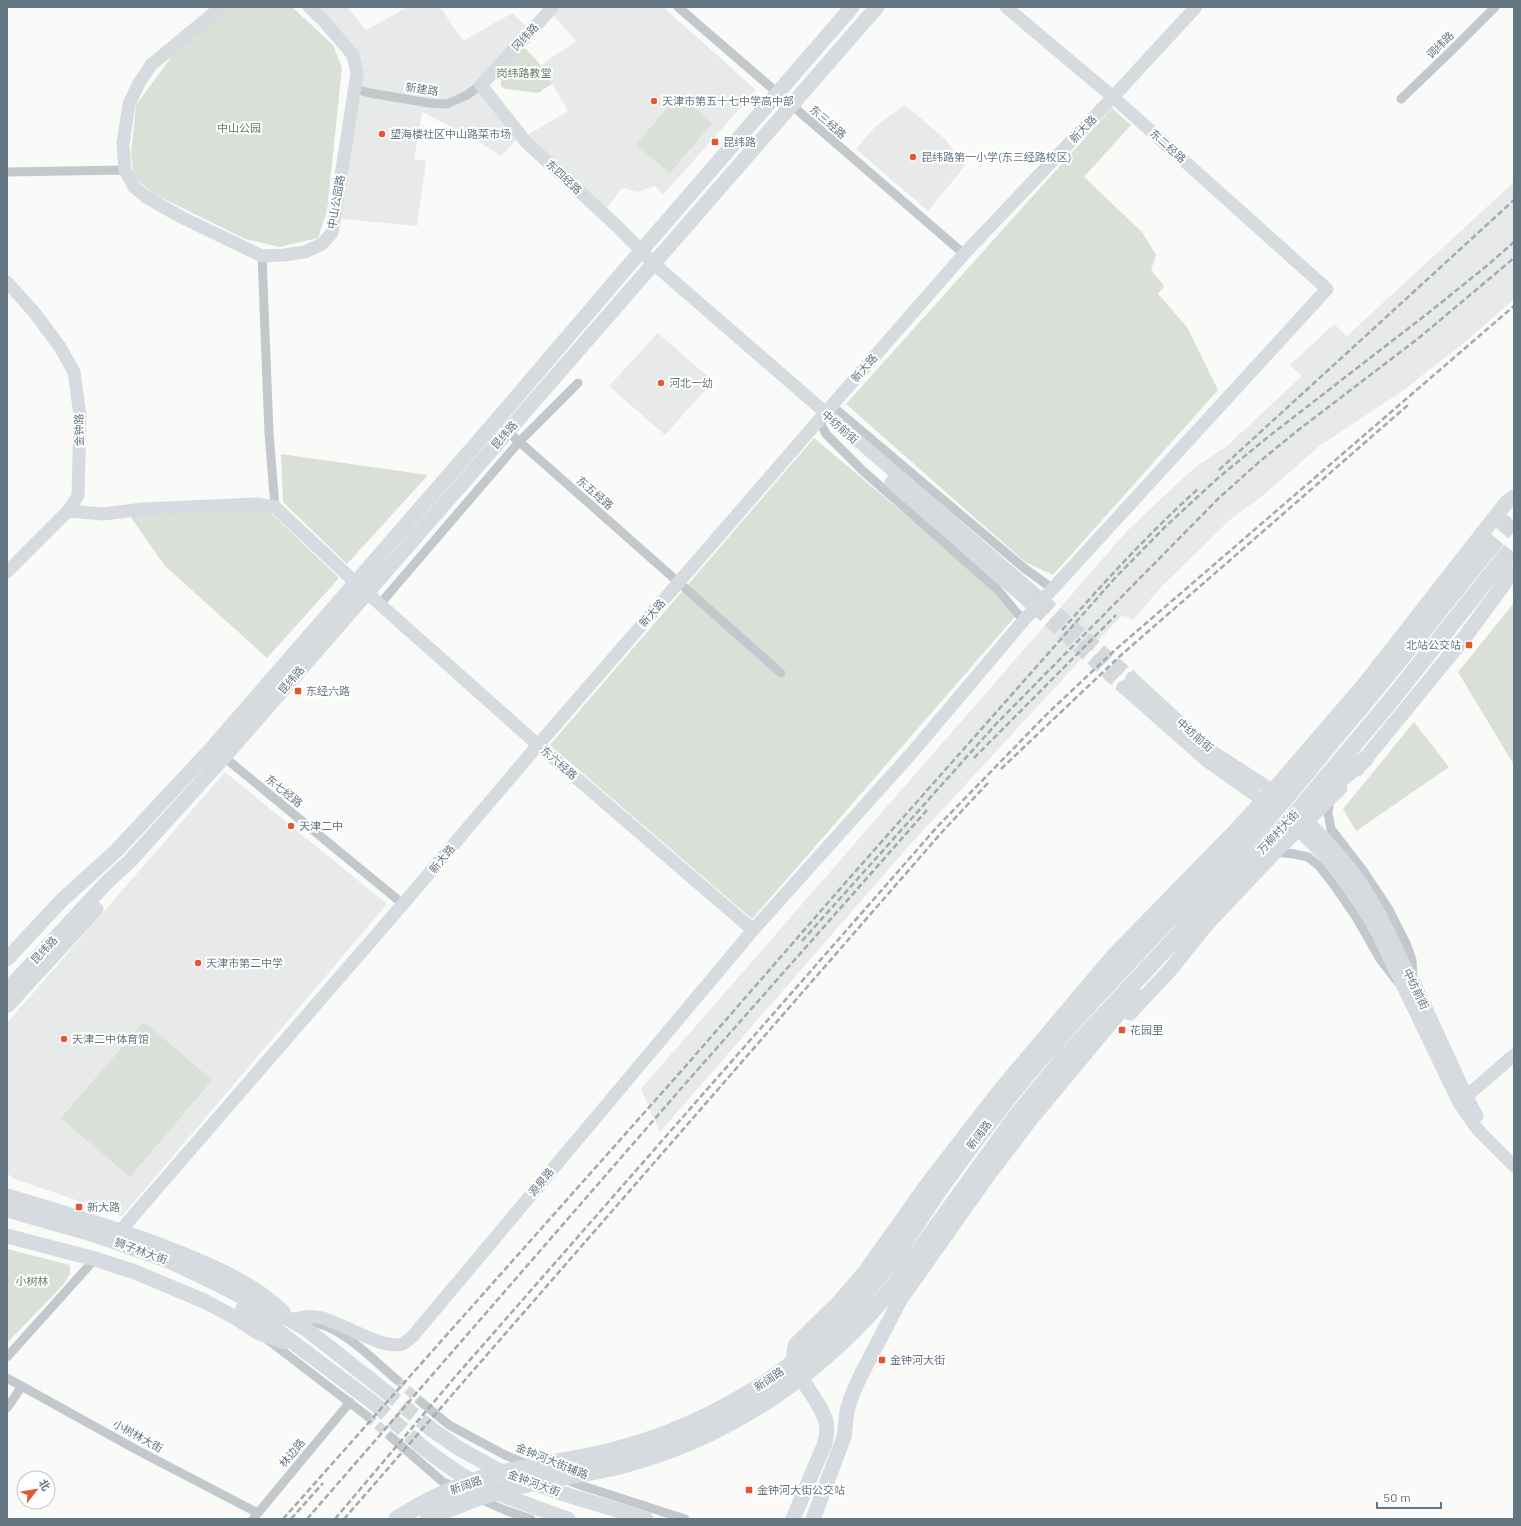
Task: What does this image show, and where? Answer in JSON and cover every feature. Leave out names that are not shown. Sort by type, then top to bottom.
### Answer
[{"type":"highway","name":"万柳村大街","points":[[1028,1074],[1077,1018],[1277,807],[1418,639],[1486,552]]},
{"type":"highway","name":"万柳村大街","points":[[1041,1086],[1088,1032],[1199,913],[1289,822],[1388,704],[1507,567]]},
{"type":"highway","points":[[1289,822],[1365,759]]},
{"type":"highway","name":"新阔路","points":[[397,1519],[431,1499],[462,1485],[512,1470],[608,1452],[634,1445],[682,1428],[762,1385],[802,1356],[838,1323],[869,1290],[945,1181],[1028,1074]]},
{"type":"highway","name":"新阔路","points":[[428,1519],[453,1507],[520,1486],[623,1466],[661,1454],[710,1433],[755,1409],[797,1380],[834,1350],[875,1309],[1011,1124],[1041,1086]]},
{"type":"main road","name":"昆纬路","points":[[502,426],[641,251],[852,7]]},
{"type":"main road","name":"昆纬路","points":[[129,862],[224,756],[362,588],[502,426],[654,264],[877,7]]},
{"type":"main road","points":[[793,1519],[825,1443],[827,1431],[826,1421],[822,1412],[794,1362],[793,1351],[796,1344],[840,1301],[864,1273],[928,1183],[1000,1090],[1113,956],[1260,805],[1362,687],[1507,502],[1514,496]]},
{"type":"main road","points":[[1092,1047],[1139,1004],[1206,925],[1275,852],[1347,781],[1465,637],[1507,567]]},
{"type":"main road","name":"昆纬路","points":[[116,851],[362,588]]},
{"type":"main road","points":[[1277,807],[1333,721]]},
{"type":"main road","points":[[77,907],[116,851]]},
{"type":"main road","points":[[7,959],[62,900],[116,851]]},
{"type":"main road","points":[[77,907],[129,862]]},
{"type":"main road","points":[[7,1006],[83,924],[112,889],[129,862]]},
{"type":"main road","name":"昆纬路","points":[[7,975],[77,907]]},
{"type":"main road","name":"昆纬路","points":[[7,990],[77,907]]},
{"type":"main road","points":[[813,1519],[844,1437],[847,1411],[852,1394],[900,1300],[1030,1119],[1092,1047],[1121,1009],[1169,955],[1199,913]]},
{"type":"main road","points":[[1073,1004],[1143,939],[1162,928]]},
{"type":"main road","points":[[7,1196],[121,1230],[197,1260],[249,1286],[270,1300],[291,1320],[310,1332],[385,1391]]},
{"type":"main road","name":"狮子林大街","points":[[7,1210],[88,1232],[170,1262],[217,1284],[263,1321]]},
{"type":"main road","name":"狮子林大街","points":[[7,1219],[88,1241],[146,1260],[212,1290],[263,1321]]},
{"type":"main road","points":[[7,1236],[95,1259],[135,1272],[204,1301],[236,1318],[263,1321],[291,1320]]},
{"type":"main road","points":[[263,1321],[296,1345],[371,1410]]},
{"type":"main road","name":"金钟河大街","points":[[431,1429],[460,1449],[496,1469],[561,1493],[646,1519]]},
{"type":"main road","name":"金钟河大街","points":[[420,1445],[518,1513],[568,1519]]},
{"type":"street","points":[[68,510],[103,514],[143,509],[249,504],[275,507],[269,433],[262,256],[181,217],[146,197],[134,187],[125,170],[123,144],[129,104],[139,83],[151,65],[221,7]]},
{"type":"street","name":"中山公园路","points":[[262,256],[305,252],[322,244],[332,233],[357,73],[353,55],[322,19],[308,7]]},
{"type":"street","name":"冈纬路","points":[[481,85],[553,7]]},
{"type":"street","name":"东三经路","points":[[678,7],[964,254]]},
{"type":"street","name":"东二经路","points":[[1006,7],[1113,97],[1327,289]]},
{"type":"street","name":"新大路","points":[[121,1230],[403,904],[678,582],[964,254],[1196,7]]},
{"type":"street","name":"调纬路","points":[[1401,99],[1495,7]]},
{"type":"street","name":"新建路","points":[[355,89],[422,102],[447,104],[467,95],[481,85]]},
{"type":"street","name":"东四经路","points":[[481,85],[525,141],[620,229],[654,264]]},
{"type":"street","points":[[7,172],[125,170]]},
{"type":"street","name":"中纺前街","points":[[654,264],[825,413],[1024,592]]},
{"type":"street","name":"金钟路","points":[[7,282],[34,312],[60,347],[74,372],[80,415],[78,496],[68,510],[7,572]]},
{"type":"street","name":"源泉路","points":[[291,1320],[305,1316],[321,1318],[387,1344],[401,1344],[412,1336],[753,930],[910,755],[1024,620],[1327,289]]},
{"type":"street","points":[[380,604],[519,442],[578,383]]},
{"type":"street","points":[[825,413],[1053,589]]},
{"type":"street","points":[[825,413],[826,434],[864,471],[998,590],[1024,620]]},
{"type":"street","name":"东五经路","points":[[502,426],[781,673]]},
{"type":"street","name":"东六经路","points":[[275,507],[362,588],[538,745],[753,930]]},
{"type":"street","name":"中纺前街","points":[[1255,795],[1207,761],[1127,683],[1210,750],[1264,785]]},
{"type":"street","name":"东七经路","points":[[224,756],[403,904]]},
{"type":"street","points":[[1275,852],[1308,857],[1319,866],[1356,917],[1384,965],[1408,984],[1412,960],[1406,943],[1388,908],[1362,869],[1332,829],[1328,813],[1330,798]]},
{"type":"street","name":"中纺前街","points":[[1308,830],[1336,851],[1378,910],[1405,968],[1408,984],[1463,1100],[1485,1126],[1514,1155]]},
{"type":"street","points":[[1514,1055],[1463,1100],[1478,1130],[1514,1166]]},
{"type":"street","points":[[7,1357],[95,1259]]},
{"type":"street","points":[[291,1320],[319,1323],[346,1337],[397,1380]]},
{"type":"street","points":[[263,1321],[294,1362],[350,1402],[371,1410]]},
{"type":"street","name":"小树林大街","points":[[7,1378],[255,1516]]},
{"type":"street","points":[[7,1408],[22,1386]]},
{"type":"street","name":"林边路","points":[[255,1516],[350,1402]]},
{"type":"street","name":"金钟河大街辅路","points":[[421,1402],[449,1425],[505,1455],[583,1486],[685,1519]]},
{"type":"street","points":[[391,1437],[443,1482],[531,1519]]},
{"type":"shaded area","points":[[302,7],[347,7],[366,30],[408,7],[440,7],[463,41],[512,13],[534,33],[482,91],[516,140],[501,156],[468,135],[422,112],[414,159],[426,161],[417,226],[332,218],[353,71],[348,57],[312,15]]},
{"type":"shaded area","name":"天津市第五十七中学高中部","points":[[562,7],[663,7],[756,90],[663,195],[655,186],[638,192],[622,188],[607,208],[524,137],[568,111],[541,65],[576,41],[554,16]]},
{"type":"shaded area","name":"昆纬路第一小学(东三经路校区)","points":[[905,105],[946,140],[965,166],[928,211],[856,149],[876,126]]},
{"type":"shaded area","points":[[1514,182],[1514,299],[1470,338],[1401,392],[1318,447],[1266,493],[1231,519],[1162,586],[1133,620],[1122,615],[906,849],[660,1132],[641,1089],[1127,531],[1197,466],[1228,445],[1302,376],[1290,365],[1334,324],[1347,336]]},
{"type":"shaded area","name":"河北一幼","points":[[658,333],[713,381],[665,435],[609,386]]},
{"type":"shaded area","name":"天津市第二中学","points":[[225,772],[387,904],[122,1216],[12,1178],[7,1173],[7,1023]]},
{"type":"green space","name":"中山公园","points":[[228,7],[292,7],[333,45],[342,68],[327,211],[318,238],[279,247],[245,239],[152,193],[134,177],[131,154],[136,105],[175,52]]},
{"type":"green space","name":"岗纬路教堂","points":[[524,47],[540,64],[552,84],[538,93],[505,89],[501,86],[501,73]]},
{"type":"green space","points":[[679,94],[712,123],[670,173],[636,145]]},
{"type":"green space","points":[[1112,108],[1131,125],[1084,177],[1142,232],[1156,255],[1151,270],[1164,286],[1158,294],[1187,327],[1218,390],[1053,575],[1025,562],[846,404]]},
{"type":"green space","points":[[814,438],[1020,611],[752,919],[550,745]]},
{"type":"green space","points":[[281,454],[428,475],[347,564],[283,502]]},
{"type":"green space","points":[[252,510],[270,512],[339,578],[267,658],[165,566],[130,516]]},
{"type":"green space","points":[[1514,603],[1514,765],[1458,672]]},
{"type":"green space","points":[[1414,722],[1449,767],[1356,831],[1343,809]]},
{"type":"green space","points":[[144,1022],[212,1080],[130,1177],[61,1118]]},
{"type":"green space","name":"小树林","points":[[7,1249],[70,1265],[70,1274],[63,1285],[7,1343]]},
{"type":"tunnel","points":[[1486,552],[1514,519]]},
{"type":"tunnel","points":[[1500,563],[1514,546]]},
{"type":"tunnel","points":[[1028,588],[1132,678]]},
{"type":"tunnel","points":[[1021,595],[1123,687]]},
{"type":"tunnel","points":[[397,1380],[421,1402]]},
{"type":"tunnel","points":[[385,1391],[431,1429]]},
{"type":"tunnel","points":[[375,1404],[420,1445]]},
{"type":"tunnel","points":[[367,1416],[391,1437]]},
{"type":"railway","points":[[1219,470],[1514,200]]},
{"type":"railway","points":[[283,1519],[684,1068],[846,882],[1115,578],[1165,527],[1218,478],[1268,437],[1432,310],[1514,242]]},
{"type":"railway","points":[[802,941],[997,723],[1219,498],[1259,462],[1297,431],[1420,337],[1514,258]]},
{"type":"railway","points":[[335,1519],[455,1377],[937,827],[1047,714],[1115,650],[1514,306]]},
{"type":"railway","points":[[1001,769],[1120,656],[1408,405]]},
{"type":"railway","points":[[1062,630],[1129,557],[1199,488]]},
{"type":"railway","points":[[974,758],[1116,615]]},
{"type":"railway","points":[[344,1519],[942,832],[988,783]]},
{"type":"railway","points":[[307,1519],[685,1084],[927,810]]},
{"type":"railway","points":[[291,1519],[323,1483]]},
{"type":"place","name":"天津市第五十七中学高中部","points":[[654,101]]},
{"type":"place","name":"望海楼社区中山路菜市场","points":[[382,134]]},
{"type":"place","name":"昆纬路","points":[[715,142]]},
{"type":"place","name":"昆纬路第一小学(东三经路校区)","points":[[913,157]]},
{"type":"place","name":"河北一幼","points":[[661,383]]},
{"type":"place","name":"北站公交站","points":[[1469,645]]},
{"type":"place","name":"东经六路","points":[[298,691]]},
{"type":"place","name":"天津二中","points":[[291,826]]},
{"type":"place","name":"天津市第二中学","points":[[198,963]]},
{"type":"place","name":"花园里","points":[[1122,1030]]},
{"type":"place","name":"天津二中体育馆","points":[[64,1039]]},
{"type":"place","name":"新大路","points":[[79,1207]]},
{"type":"place","name":"金钟河大街","points":[[882,1360]]},
{"type":"place","name":"金钟河大街公交站","points":[[749,1490]]}]
